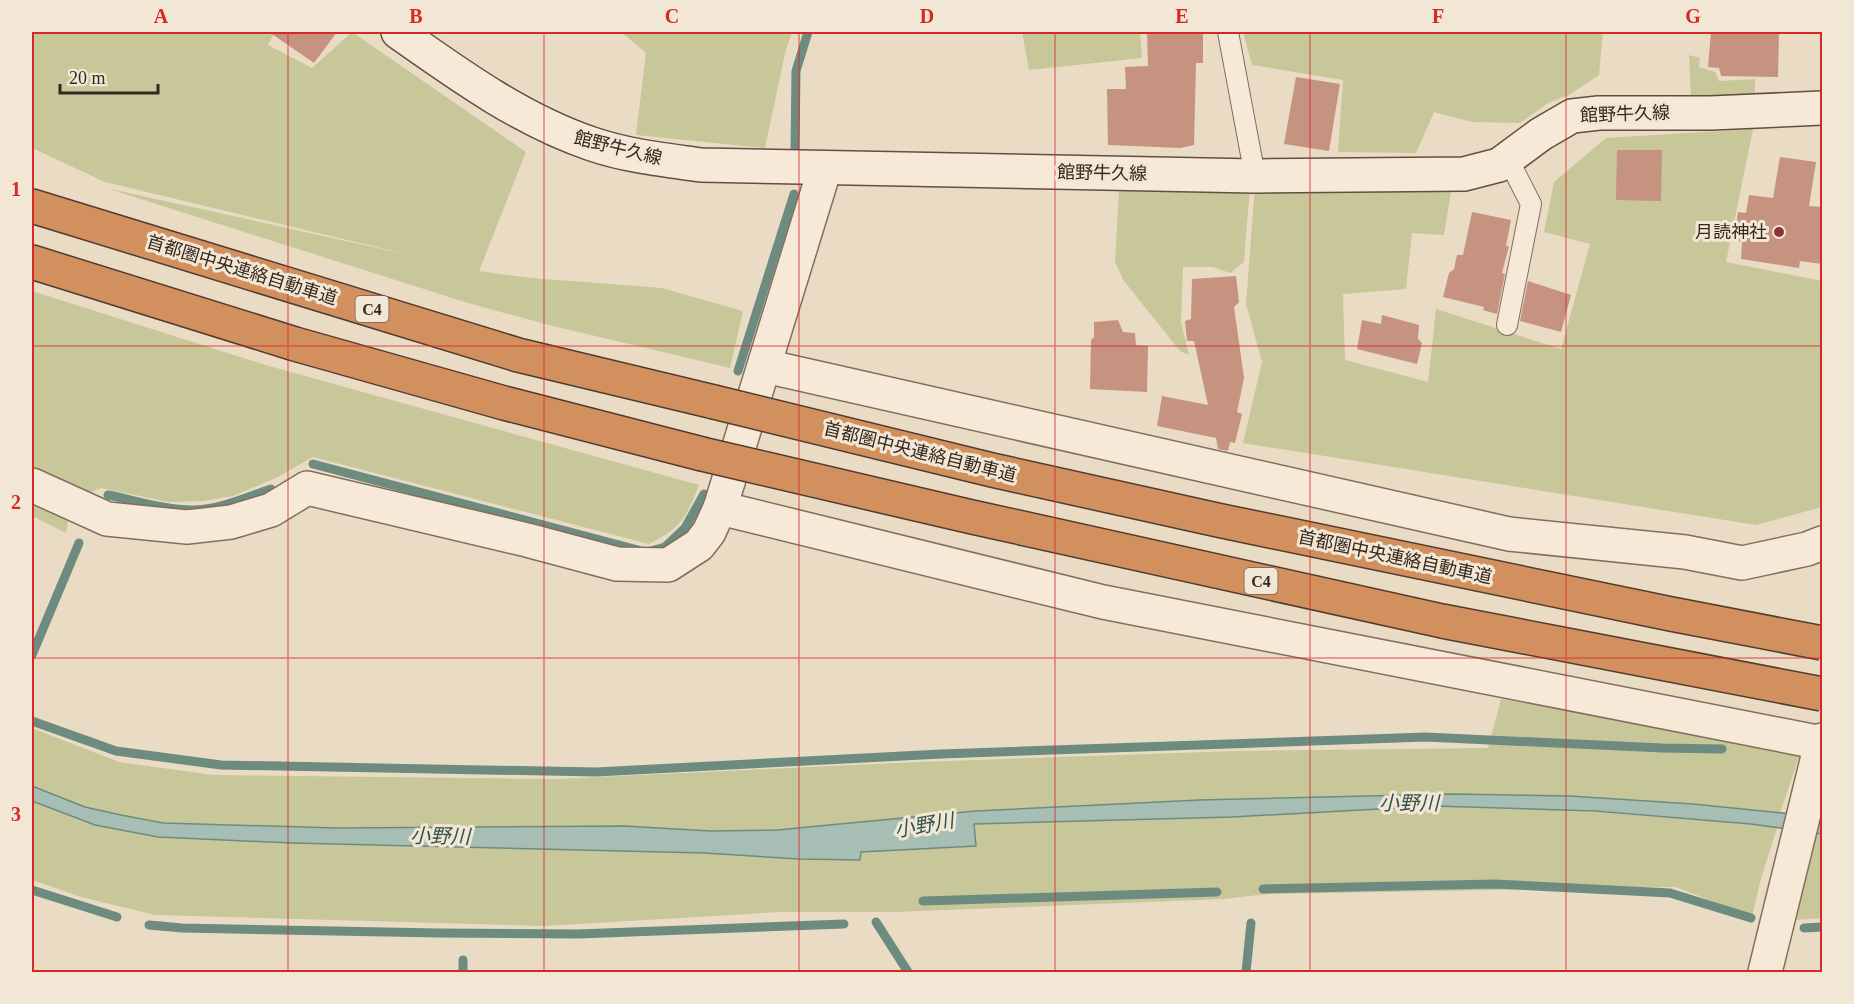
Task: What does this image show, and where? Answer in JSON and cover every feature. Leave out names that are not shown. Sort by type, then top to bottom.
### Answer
[{"type":"highway","name":"首都圏中央連絡自動車道","points":[[32,206],[518,355],[992,470],[1222,522],[1822,643]]},
{"type":"highway","name":"C4","points":[[32,262],[295,344],[504,403],[702,454],[972,517],[1442,621],[1822,694]]},
{"type":"street","name":"館野牛久線","points":[[398,32],[488,93],[532,119],[566,135],[595,145],[653,158],[701,165],[1255,176],[1464,174],[1499,165],[1541,134],[1572,116],[1599,113],[1711,113],[1822,108]]},
{"type":"street","points":[[32,485],[107,519],[187,527],[231,522],[271,510],[307,488],[527,540],[617,564],[668,565],[699,545],[709,532],[720,508],[825,168]]},
{"type":"street","points":[[765,366],[1509,534],[1685,552],[1742,563],[1807,549],[1822,543]]},
{"type":"street","points":[[720,508],[1102,602],[1822,742],[1765,972]]},
{"type":"lane","points":[[1228,32],[1255,176]]},
{"type":"lane","points":[[1507,325],[1531,204],[1508,159]]},
{"type":"green space","points":[[32,32],[275,32],[268,45],[312,68],[352,32],[526,152],[479,271],[531,278],[662,288],[743,311],[730,368],[549,325],[468,303],[106,188],[414,256],[105,182],[32,148]]},
{"type":"green space","points":[[621,32],[792,32],[785,53],[765,148],[636,135],[646,53]]},
{"type":"green space","points":[[1022,32],[1140,32],[1142,58],[1029,70]]},
{"type":"green space","points":[[1243,32],[1603,32],[1599,75],[1569,95],[1548,103],[1520,123],[1472,122],[1434,112],[1416,153],[1338,152],[1343,80],[1252,65]]},
{"type":"green space","points":[[1689,55],[1700,58],[1699,67],[1715,72],[1719,81],[1755,79],[1755,94],[1691,98]]},
{"type":"green space","points":[[1753,129],[1726,262],[1822,281],[1822,507],[1756,525],[1243,443],[1262,362],[1246,304],[1255,185],[1451,192],[1444,235],[1412,233],[1406,289],[1343,294],[1345,360],[1428,382],[1436,309],[1561,349],[1590,244],[1544,232],[1554,182],[1606,138]]},
{"type":"green space","points":[[1250,187],[1244,262],[1230,273],[1213,267],[1183,267],[1181,322],[1189,355],[1180,351],[1124,281],[1115,262],[1119,190]]},
{"type":"green space","points":[[32,291],[269,366],[699,485],[686,514],[676,527],[649,544],[313,457],[276,478],[233,496],[203,501],[169,502],[101,488],[87,494],[32,469]]},
{"type":"green space","points":[[32,495],[69,515],[66,533],[32,516]]},
{"type":"green space","points":[[1501,699],[1800,754],[1780,813],[1693,804],[1570,796],[1454,794],[1199,800],[976,811],[777,830],[711,831],[624,826],[337,828],[163,823],[85,807],[32,786],[32,728],[119,762],[213,775],[556,779],[918,762],[1236,751],[1488,748]]},
{"type":"green space","points":[[32,801],[95,825],[158,837],[292,843],[704,853],[860,860],[860,852],[975,846],[973,824],[1232,817],[1434,806],[1559,809],[1777,828],[1752,917],[1676,887],[1268,894],[1223,899],[895,912],[779,912],[545,926],[155,915],[81,897],[32,880]]},
{"type":"green space","points":[[1816,833],[1822,834],[1822,918],[1796,920],[1801,893]]},
{"type":"water","name":"小野川","points":[[32,786],[85,807],[163,823],[337,828],[624,826],[711,831],[777,830],[976,811],[1199,800],[1454,794],[1570,796],[1693,804],[1822,817],[1822,834],[1751,824],[1595,811],[1434,806],[1232,817],[974,824],[976,846],[861,852],[860,860],[799,859],[704,853],[292,843],[158,837],[95,825],[32,801]]},
{"type":"building","points":[[269,32],[337,32],[314,63]]},
{"type":"building","points":[[1147,32],[1203,32],[1203,63],[1196,63],[1194,145],[1180,148],[1108,145],[1107,89],[1126,89],[1125,67],[1148,66]]},
{"type":"building","points":[[1711,32],[1779,32],[1778,77],[1721,76],[1719,68],[1708,67]]},
{"type":"building","points":[[1296,77],[1340,84],[1329,151],[1284,144]]},
{"type":"building","points":[[1617,150],[1662,150],[1661,201],[1616,200]]},
{"type":"building","name":"月読神社","points":[[1780,157],[1816,162],[1809,206],[1822,207],[1822,264],[1800,261],[1799,268],[1741,259],[1742,242],[1734,240],[1738,212],[1746,213],[1749,195],[1773,198]]},
{"type":"building","points":[[1472,212],[1511,220],[1506,246],[1509,246],[1502,273],[1505,274],[1497,314],[1483,310],[1484,307],[1443,297],[1449,273],[1454,269],[1457,255],[1463,255]]},
{"type":"building","points":[[1236,276],[1239,302],[1234,307],[1244,378],[1237,412],[1242,414],[1235,443],[1230,442],[1228,451],[1218,449],[1216,438],[1157,426],[1162,396],[1208,405],[1194,341],[1187,341],[1185,321],[1191,319],[1192,279]]},
{"type":"building","points":[[1528,281],[1571,295],[1561,332],[1520,321]]},
{"type":"building","points":[[1382,315],[1419,325],[1418,339],[1422,343],[1417,364],[1357,349],[1362,320],[1381,324]]},
{"type":"building","points":[[1118,320],[1123,332],[1135,333],[1136,345],[1148,346],[1147,392],[1090,389],[1091,340],[1094,337],[1094,322]]},
{"type":"waterway","points":[[795,150],[796,71],[808,32]]},
{"type":"waterway","points":[[738,371],[794,194]]},
{"type":"waterway","points":[[313,464],[638,550]]},
{"type":"waterway","points":[[108,495],[162,507],[195,510],[224,505],[271,489]]},
{"type":"waterway","points":[[651,551],[665,547],[685,528],[704,494]]},
{"type":"waterway","points":[[32,655],[79,543]]},
{"type":"waterway","points":[[32,721],[116,751],[221,765],[596,772],[941,754],[1426,737],[1722,749]]},
{"type":"waterway","points":[[1263,889],[1495,884],[1670,893],[1751,918]]},
{"type":"waterway","points":[[32,890],[117,917]]},
{"type":"waterway","points":[[923,901],[1217,892]]},
{"type":"waterway","points":[[876,922],[908,972]]},
{"type":"waterway","points":[[1246,972],[1251,923]]},
{"type":"waterway","points":[[149,925],[182,928],[578,934],[844,924]]},
{"type":"waterway","points":[[1804,928],[1822,927]]},
{"type":"waterway","points":[[463,960],[463,972]]},
{"type":"place","name":"月読神社","points":[[1779,232]]}]
